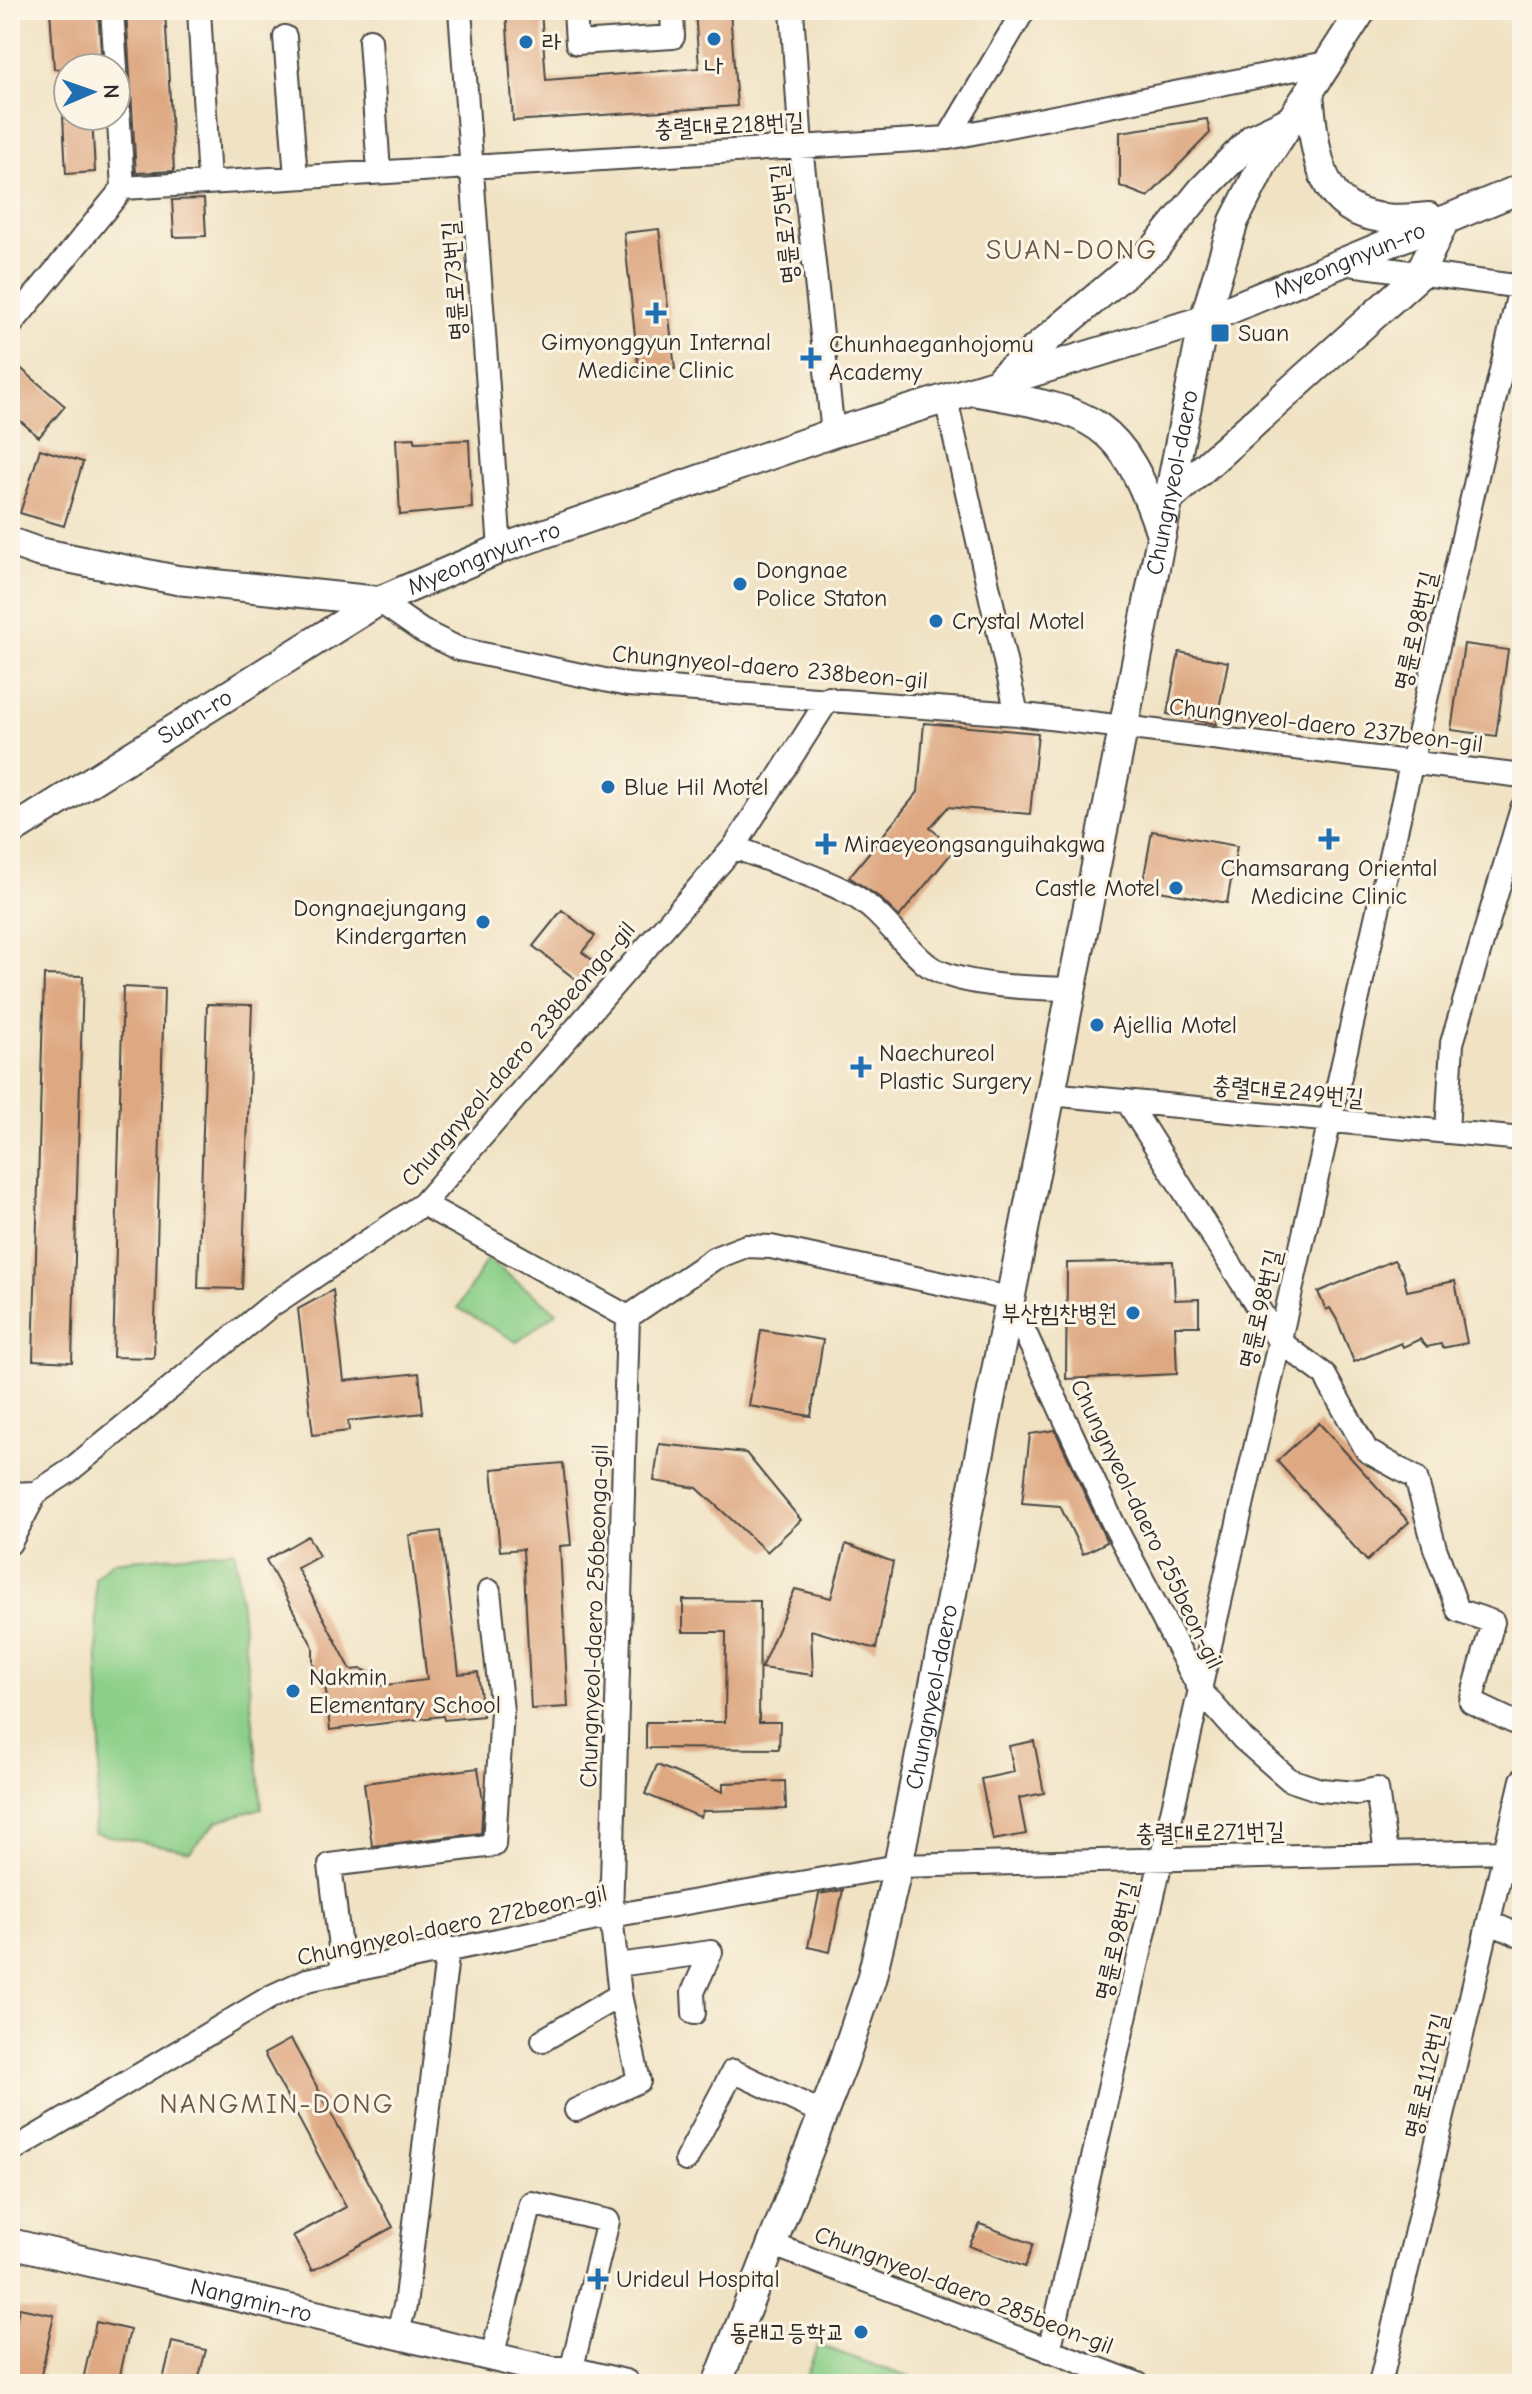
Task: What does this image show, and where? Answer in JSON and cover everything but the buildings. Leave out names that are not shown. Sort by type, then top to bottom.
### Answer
[{"type":"main road","name":"Chungnyeol-daero","points":[[717,2384],[823,2113],[871,1980],[898,1866],[1069,989],[1204,320],[1234,221],[1264,162],[1362,10]]},
{"type":"main road","points":[[1309,93],[1317,160],[1346,206],[1358,214],[1385,221],[1454,217]]},
{"type":"main road","points":[[983,388],[1155,248],[1202,190],[1253,138],[1292,120]]},
{"type":"main road","name":"Myeongnyun-ro","points":[[10,542],[51,555],[177,580],[379,601],[500,549],[833,433],[1204,320],[1522,188]]},
{"type":"main road","points":[[1168,500],[1419,275],[1454,217]]},
{"type":"main road","points":[[983,388],[1058,406],[1092,421],[1116,443],[1140,474],[1161,534]]},
{"type":"main road","name":"Suan-ro","points":[[10,832],[379,601]]},
{"type":"main road","name":"Nangmin-ro","points":[[10,2243],[552,2371],[571,2371],[625,2384]]},
{"type":"street","points":[[112,10],[115,52]]},
{"type":"street","points":[[199,10],[209,182]]},
{"type":"street","name":"명륜로73번길","points":[[460,10],[500,549]]},
{"type":"street","points":[[575,10],[577,43],[673,37],[672,10]]},
{"type":"street","name":"명륜로75번길","points":[[792,10],[801,147],[833,433]]},
{"type":"street","points":[[948,138],[1024,10]]},
{"type":"street","points":[[285,37],[296,177]]},
{"type":"street","points":[[370,40],[379,172]]},
{"type":"street","name":"충렬대로218번길","points":[[123,188],[948,138],[1331,62]]},
{"type":"street","points":[[14,310],[123,188],[120,132]]},
{"type":"street","points":[[1342,263],[1419,275],[1521,284]]},
{"type":"street","name":"명륜로98번길","points":[[1049,2351],[1521,284]]},
{"type":"street","points":[[946,399],[1017,714]]},
{"type":"street","name":"Chungnyeol-daero 238beon-gil","points":[[379,601],[422,631],[459,649],[628,685],[829,698],[1124,726]]},
{"type":"street","name":"Chungnyeol-daero 238beonga-gil","points":[[10,1543],[36,1493],[68,1472],[269,1307],[423,1204],[734,847],[829,698]]},
{"type":"street","name":"Chungnyeol-daero 237beon-gil","points":[[1124,726],[1522,776]]},
{"type":"street","points":[[1447,1132],[1452,1043],[1522,808]]},
{"type":"street","points":[[734,847],[849,893],[870,908],[928,966],[968,980],[1012,987],[1069,989]]},
{"type":"street","name":"충렬대로249번길","points":[[1050,1094],[1522,1139]]},
{"type":"street","points":[[1127,1101],[1279,1341],[1324,1374],[1367,1451],[1416,1478],[1435,1548],[1458,1610],[1493,1622],[1471,1702],[1522,1726]]},
{"type":"street","points":[[423,1204],[628,1317],[715,1258],[746,1246],[771,1247],[1009,1298]]},
{"type":"street","name":"Chungnyeol-daero 255beon-gil","points":[[1009,1298],[1112,1521],[1200,1690],[1243,1739],[1290,1780],[1320,1790],[1357,1793],[1377,1789],[1386,1854]]},
{"type":"street","name":"Chungnyeol-daero 256beonga-gil","points":[[576,2110],[639,2081],[620,1995],[611,1916],[628,1317]]},
{"type":"street","points":[[10,1494],[36,1493]]},
{"type":"street","points":[[343,1972],[330,1865],[494,1845],[502,1711],[489,1591]]},
{"type":"street","name":"명륜로112번길","points":[[1380,2384],[1489,1922],[1514,1853],[1522,1780]]},
{"type":"street","name":"충렬대로271번길","points":[[898,1866],[1514,1853]]},
{"type":"street","name":"Chungnyeol-daero 272beon-gil","points":[[10,2152],[272,1996],[307,1980],[611,1916],[898,1866]]},
{"type":"street","points":[[1489,1922],[1522,1937]]},
{"type":"street","points":[[397,2334],[405,2306],[448,1948]]},
{"type":"street","points":[[618,1965],[711,1952],[693,1992],[694,2013]]},
{"type":"street","points":[[543,2040],[620,1995]]},
{"type":"street","points":[[686,2160],[733,2071],[823,2113]]},
{"type":"street","points":[[492,2357],[531,2203],[608,2221],[571,2371]]},
{"type":"street","name":"Chungnyeol-daero 285beon-gil","points":[[771,2244],[1126,2382]]},
{"type":"green space","points":[[487,1259],[557,1312],[517,1342],[458,1308]]},
{"type":"green space","points":[[235,1550],[262,1808],[217,1821],[190,1851],[94,1833],[101,1749],[95,1578],[111,1562]]},
{"type":"green space","points":[[818,2345],[928,2384],[803,2384]]},
{"type":"place","name":"나","points":[[714,39]]},
{"type":"place","name":"라","points":[[526,42]]},
{"type":"place","name":"Gimyonggyun Internal Medicine Clinic","points":[[656,313]]},
{"type":"place","name":"Suan","points":[[1220,333]]},
{"type":"place","name":"Chunhaeganhojomu Academy","points":[[811,358]]},
{"type":"place","name":"Dongnae Police Staton","points":[[740,584]]},
{"type":"place","name":"Crystal Motel","points":[[936,621]]},
{"type":"place","name":"Blue Hil Motel","points":[[608,787]]},
{"type":"place","name":"Chamsarang Oriental Medicine Clinic","points":[[1329,839]]},
{"type":"place","name":"Miraeyeongsanguihakgwa","points":[[826,844]]},
{"type":"place","name":"Castle Motel","points":[[1176,888]]},
{"type":"place","name":"Dongnaejungang Kindergarten","points":[[483,922]]},
{"type":"place","name":"Ajellia Motel","points":[[1097,1025]]},
{"type":"place","name":"Naechureol Plastic Surgery","points":[[861,1067]]},
{"type":"place","name":"부산힘찬병원","points":[[1133,1313]]},
{"type":"place","name":"Nakmin Elementary School","points":[[293,1691]]},
{"type":"place","name":"Urideul Hospital","points":[[598,2279]]},
{"type":"place","name":"동래고등학교","points":[[861,2332]]},
{"type":"district","name":"SUAN-DONG","points":[[1072,249]]},
{"type":"district","name":"NANGMIN-DONG","points":[[277,2103]]}]
